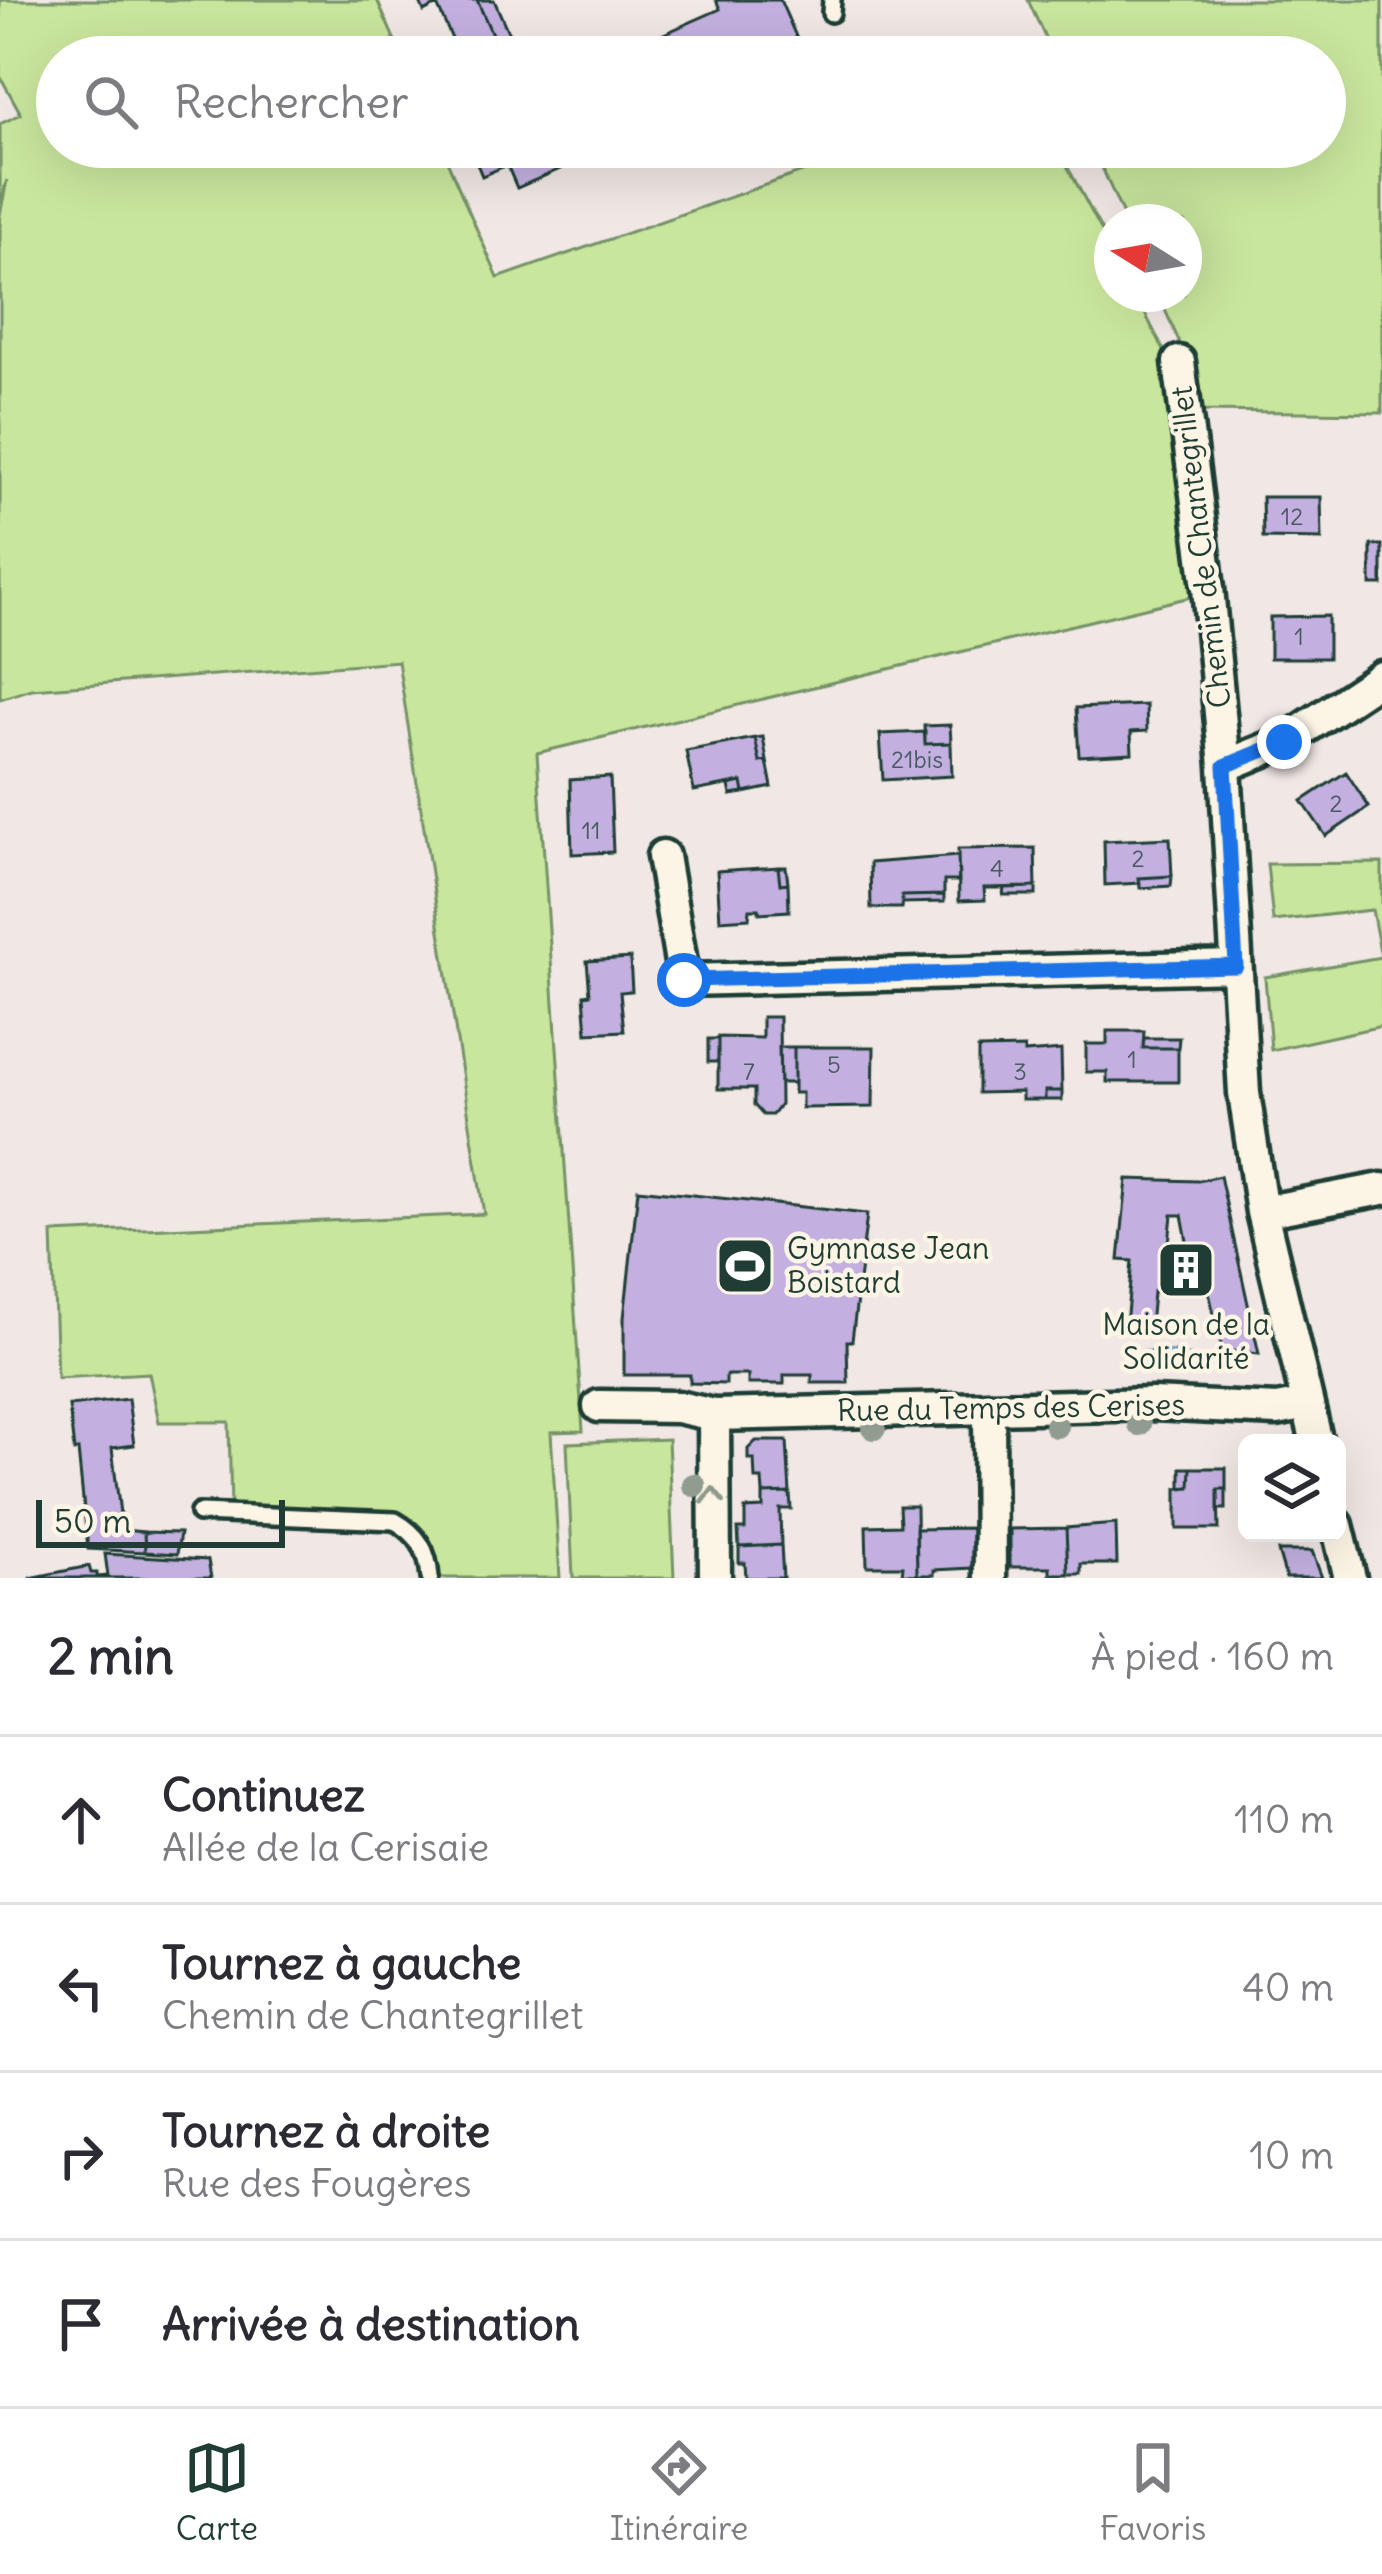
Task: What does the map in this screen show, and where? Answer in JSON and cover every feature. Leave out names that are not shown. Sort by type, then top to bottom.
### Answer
[{"type":"street","name":"Chemin de Chantegrillet","points":[[1179,362],[1225,766],[1244,1093],[1262,1212],[1315,1434]]},
{"type":"street","points":[[1225,766],[1284,742],[1382,677]]},
{"type":"street","points":[[663,856],[684,980],[1236,966]]},
{"type":"street","points":[[1262,1212],[1382,1189]]},
{"type":"street","name":"Rue du Temps des Cerises","points":[[599,1406],[678,1407],[714,1415],[1153,1405],[1277,1410],[1307,1404]]},
{"type":"street","points":[[989,1408],[990,1578]]},
{"type":"street","points":[[714,1415],[715,1578]]},
{"type":"street","points":[[1341,1542],[1350,1578]]},
{"type":"lane","points":[[199,1514],[395,1521],[415,1532],[429,1561],[430,1578]]},
{"type":"green space","points":[[0,0],[377,0],[393,36],[36,36],[36,168],[450,168],[498,278],[814,168],[1068,168],[1094,216],[1094,312],[1144,312],[1172,366],[1199,595],[537,753],[583,1431],[551,1432],[560,1578],[435,1578],[425,1540],[396,1512],[231,1511],[229,1422],[159,1422],[149,1373],[57,1378],[52,1233],[484,1214],[398,661],[32,689],[0,699],[0,215],[7,180],[0,203],[0,124],[21,114],[0,76]]},
{"type":"green space","points":[[1028,0],[1382,0],[1382,413],[1201,411],[1186,357],[1166,312],[1202,312],[1202,204],[1118,204],[1102,168],[1346,168],[1346,36],[1044,36]]},
{"type":"green space","points":[[1382,863],[1382,1026],[1271,1050],[1265,977],[1381,957],[1372,910],[1273,921],[1267,864]]},
{"type":"green space","points":[[668,1439],[674,1578],[573,1578],[567,1443]]},
{"type":"water","points":[[1143,1351],[1179,1352],[1201,1360],[1134,1368],[1132,1361]]},
{"type":"building","points":[[419,0],[477,0],[493,36],[451,36],[437,5],[424,12]]},
{"type":"building","points":[[477,0],[494,0],[510,36],[493,36]]},
{"type":"building","points":[[716,0],[780,0],[796,36],[659,36],[720,9]]},
{"type":"building","points":[[508,168],[562,168],[517,188]]},
{"type":"building","points":[[1262,497],[1321,497],[1322,539],[1263,538]]},
{"type":"building","points":[[1371,545],[1382,545],[1382,585],[1371,585]]},
{"type":"building","points":[[1328,616],[1328,658],[1270,658],[1270,617]]},
{"type":"building","points":[[1146,705],[1147,731],[1131,732],[1132,753],[1079,756],[1076,708]]},
{"type":"building","points":[[950,725],[951,743],[925,744],[924,726]]},
{"type":"building","points":[[925,732],[925,744],[951,743],[952,776],[883,780],[880,734]]},
{"type":"building","points":[[763,737],[767,761],[760,762],[755,738]]},
{"type":"building","points":[[755,738],[760,762],[767,761],[772,787],[744,793],[742,782],[694,791],[686,751]]},
{"type":"building","points":[[1346,772],[1369,807],[1326,836],[1302,801]]},
{"type":"building","points":[[610,777],[613,852],[572,854],[570,780]]},
{"type":"building","points":[[742,782],[744,793],[731,795],[729,785]]},
{"type":"building","points":[[1170,838],[1172,876],[1105,885],[1104,841]]},
{"type":"building","points":[[1035,848],[1036,887],[984,888],[985,900],[959,901],[958,849]]},
{"type":"building","points":[[958,856],[959,881],[944,881],[944,895],[902,896],[902,908],[871,908],[870,863]]},
{"type":"building","points":[[778,867],[780,884],[788,883],[789,911],[750,909],[749,918],[720,920],[717,871]]},
{"type":"building","points":[[778,867],[786,867],[788,883],[780,884]]},
{"type":"building","points":[[1172,876],[1171,886],[1140,888],[1139,878]]},
{"type":"building","points":[[1036,887],[1036,895],[1003,895],[1004,888]]},
{"type":"building","points":[[944,895],[944,902],[902,903],[902,896]]},
{"type":"building","points":[[630,958],[632,991],[620,992],[624,1031],[587,1033],[587,961]]},
{"type":"building","points":[[762,1017],[779,1017],[780,1105],[772,1115],[763,1115],[754,1105],[754,1089],[718,1089],[718,1037],[762,1038]]},
{"type":"building","points":[[1107,1031],[1144,1031],[1143,1048],[1178,1048],[1178,1082],[1107,1082],[1107,1072],[1086,1072],[1086,1044],[1107,1044]]},
{"type":"building","points":[[1144,1038],[1179,1038],[1178,1048],[1143,1048]]},
{"type":"building","points":[[708,1039],[718,1039],[718,1062],[708,1062]]},
{"type":"building","points":[[779,1047],[794,1047],[794,1083],[780,1083]]},
{"type":"building","points":[[794,1047],[874,1047],[873,1107],[802,1108],[802,1093],[794,1093]]},
{"type":"building","points":[[1024,1048],[1024,1053],[1061,1050],[1062,1091],[1045,1091],[1045,1100],[1022,1100],[1022,1092],[978,1093],[978,1049]]},
{"type":"building","points":[[1045,1091],[1062,1091],[1062,1100],[1045,1100]]},
{"type":"building","name":"Maison de la Solidarité","points":[[1220,1176],[1259,1354],[1222,1350],[1206,1279],[1153,1292],[1150,1327],[1126,1325],[1132,1261],[1119,1260],[1127,1179],[1198,1181]],"holes":[[[1172,1215],[1182,1215],[1188,1246],[1168,1252]]]},
{"type":"building","name":"Gymnase Jean Boistard","points":[[638,1189],[867,1214],[852,1341],[847,1341],[848,1383],[812,1383],[812,1375],[784,1375],[784,1384],[748,1384],[748,1375],[726,1375],[726,1384],[690,1383],[690,1375],[624,1375],[624,1318]]},
{"type":"building","points":[[128,1399],[134,1445],[112,1448],[122,1530],[144,1532],[145,1552],[88,1549],[69,1406]]},
{"type":"building","points":[[756,1441],[787,1441],[790,1493],[763,1494],[762,1479],[755,1479],[754,1459],[748,1459],[748,1449]]},
{"type":"building","points":[[1181,1468],[1191,1468],[1190,1487],[1181,1488]]},
{"type":"building","points":[[1191,1468],[1226,1468],[1226,1489],[1218,1489],[1219,1529],[1177,1529],[1177,1488],[1190,1487]]},
{"type":"building","points":[[1218,1489],[1226,1489],[1226,1509],[1218,1509]]},
{"type":"building","points":[[790,1493],[791,1509],[780,1509],[781,1545],[739,1547],[738,1529],[745,1529],[745,1509],[763,1508],[763,1494]]},
{"type":"building","points":[[899,1506],[916,1506],[917,1575],[902,1574],[903,1566],[867,1566],[866,1526],[900,1525]]},
{"type":"building","points":[[1116,1524],[1117,1564],[1081,1564],[1081,1574],[1068,1574],[1066,1528]]},
{"type":"building","points":[[972,1528],[973,1568],[917,1575],[916,1529]]},
{"type":"building","points":[[1066,1528],[1068,1574],[1050,1574],[1050,1567],[1010,1567],[1010,1529]]},
{"type":"building","points":[[144,1532],[180,1533],[177,1554],[145,1552]]},
{"type":"building","points":[[781,1545],[783,1578],[746,1578],[739,1547]]},
{"type":"building","points":[[1278,1551],[1312,1551],[1322,1578],[1286,1578]]},
{"type":"building","points":[[105,1554],[208,1560],[211,1578],[30,1578],[89,1566],[97,1577],[108,1576]]},
{"type":"place","name":"Gymnase Jean Boistard","points":[[745,1266]]},
{"type":"place","name":"Maison de la Solidarité","points":[[1186,1270]]},
{"type":"route","points":[[684,980],[1236,966],[1225,766],[1284,742]]}]
